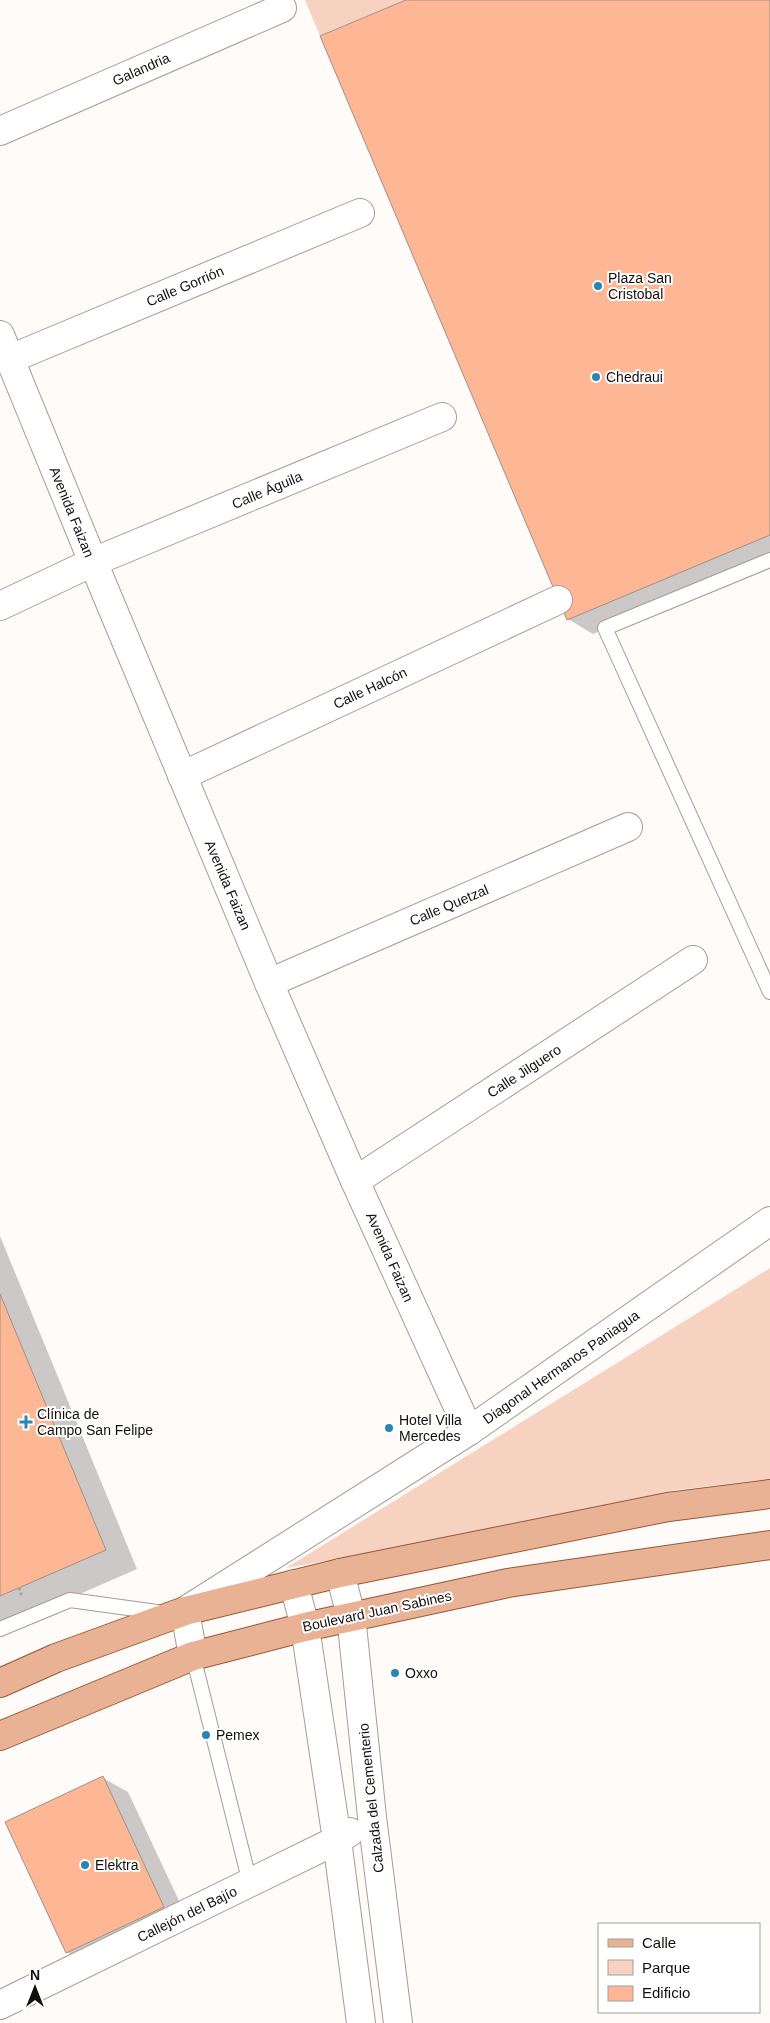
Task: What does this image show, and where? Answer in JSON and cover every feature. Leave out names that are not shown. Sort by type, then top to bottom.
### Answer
[{"type":"main road","points":[[0,1683],[56,1658],[179,1613],[294,1584],[668,1507],[770,1494]]},
{"type":"main road","name":"Boulevard Juan Sabines","points":[[0,1736],[193,1656],[305,1627],[508,1583],[770,1545]]},
{"type":"street","name":"Galandria","points":[[0,131],[282,8]]},
{"type":"street","name":"Calle Gorrión","points":[[5,347],[360,213]]},
{"type":"street","name":"Avenida Faizan","points":[[5,347],[269,983],[355,1181],[469,1431]]},
{"type":"street","name":"Calle Águila","points":[[0,606],[93,562],[442,417]]},
{"type":"street","name":"Calle Halcón","points":[[182,776],[558,600]]},
{"type":"street","name":"Calle Quetzal","points":[[269,983],[628,827]]},
{"type":"street","name":"Calle Jilguero","points":[[355,1181],[693,960]]},
{"type":"street","name":"Diagonal Hermanos Paniagua","points":[[179,1613],[469,1431],[770,1221]]},
{"type":"street","name":"Calzada del Cementerio","points":[[340,1573],[351,1616],[372,1817],[398,2023]]},
{"type":"street","points":[[294,1584],[305,1627],[337,1840],[361,2023]]},
{"type":"street","points":[[179,1613],[193,1656]]},
{"type":"street","name":"Callejón del Bajío","points":[[0,2006],[337,1840],[372,1817]]},
{"type":"lane","points":[[770,560],[605,628],[770,992]]},
{"type":"lane","points":[[0,1629],[70,1600],[179,1613]]},
{"type":"lane","points":[[193,1656],[250,1883]]},
{"type":"green space","points":[[305,0],[406,0],[320,36]]},
{"type":"green space","points":[[770,1268],[770,1479],[675,1490],[424,1544],[286,1568]]},
{"type":"building","name":"Plaza San Cristobal","points":[[406,0],[770,0],[770,535],[567,620],[320,36]]},
{"type":"building","name":"Clínica de Campo San Felipe","points":[[0,1294],[106,1550],[0,1596]]},
{"type":"building","name":"Elektra","points":[[103,1776],[164,1907],[66,1953],[5,1822]]},
{"type":"place","name":"Plaza San Cristobal","points":[[598,286]]},
{"type":"place","name":"Chedraui","points":[[596,377]]},
{"type":"place","name":"Clínica de Campo San Felipe","points":[[26,1422]]},
{"type":"place","name":"Hotel Villa Mercedes","points":[[389,1428]]},
{"type":"place","name":"Oxxo","points":[[395,1673]]},
{"type":"place","name":"Pemex","points":[[206,1735]]},
{"type":"place","name":"Elektra","points":[[85,1865]]}]
